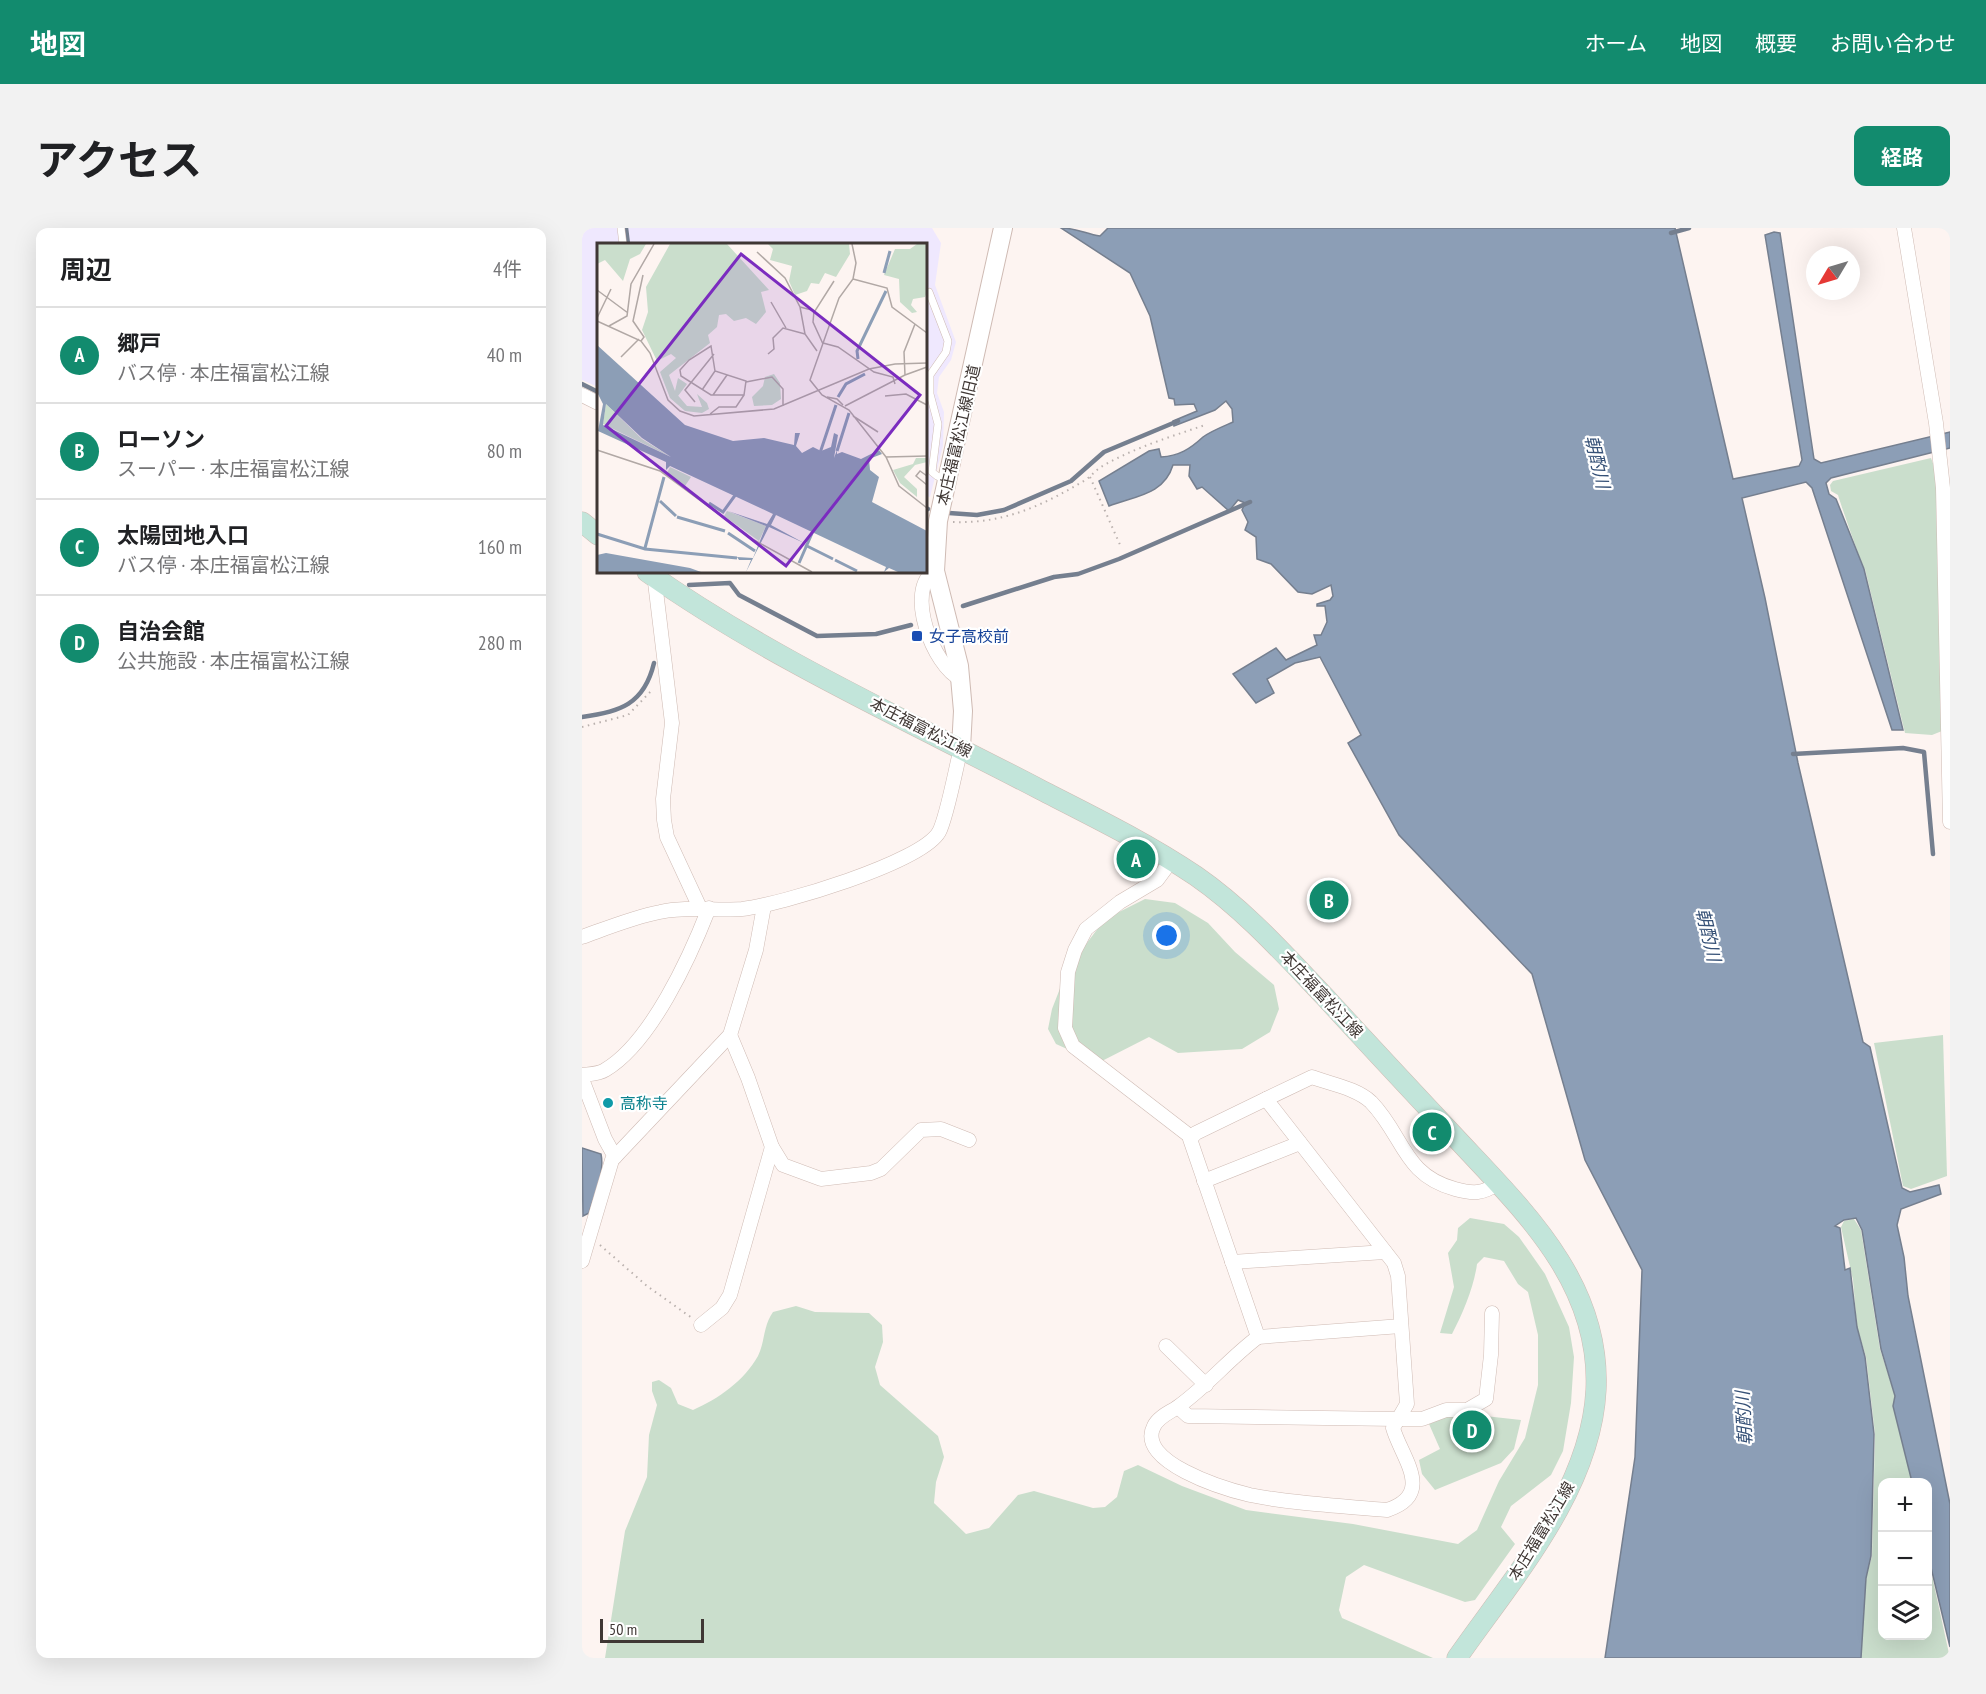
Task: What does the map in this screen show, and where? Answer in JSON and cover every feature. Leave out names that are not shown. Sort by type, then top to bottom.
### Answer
[{"type":"main road","points":[[582,522],[597,534]]},
{"type":"main road","name":"本庄福富松江線","points":[[652,573],[769,648],[1171,861],[1218,892],[1260,930],[1498,1183],[1552,1247],[1572,1279],[1592,1335],[1596,1389],[1590,1434],[1576,1474],[1547,1527],[1457,1658]]},
{"type":"street","name":"本庄福富松江線旧道","points":[[961,748],[963,711],[961,679],[955,646],[931,561],[1003,228]]},
{"type":"street","points":[[1904,228],[1940,459],[1950,822]]},
{"type":"street","points":[[582,395],[597,402]]},
{"type":"street","points":[[615,1157],[605,1139],[582,1077],[604,1071],[637,1041],[688,962],[705,908],[671,845],[664,820],[663,799],[672,723],[652,573]]},
{"type":"street","points":[[582,937],[660,912],[764,906],[856,878],[923,847],[939,832],[961,748]]},
{"type":"street","points":[[1171,861],[1157,880],[1120,902],[1086,929],[1075,950],[1068,972],[1065,1028],[1073,1046],[1191,1137],[1258,1337]]},
{"type":"street","points":[[582,1261],[588,1236],[615,1157],[730,1035],[756,950],[764,906]]},
{"type":"street","points":[[730,1035],[772,1147],[783,1165],[821,1179],[872,1173],[881,1169],[921,1130],[941,1129],[969,1140]]},
{"type":"street","points":[[1191,1137],[1312,1077],[1354,1092],[1370,1102],[1420,1173],[1444,1186],[1474,1194],[1488,1191],[1498,1183]]},
{"type":"street","points":[[1266,1099],[1394,1263],[1398,1276],[1407,1404],[1393,1428],[1412,1467],[1413,1480],[1408,1496],[1398,1506],[1387,1510],[1249,1495],[1193,1475],[1159,1456],[1151,1440],[1158,1420],[1206,1385],[1235,1354],[1258,1337],[1401,1326]]},
{"type":"street","points":[[1204,1181],[1300,1143]]},
{"type":"street","points":[[701,1325],[722,1308],[730,1294],[772,1147]]},
{"type":"street","points":[[1232,1262],[1385,1252]]},
{"type":"street","points":[[1178,1407],[1188,1416],[1397,1419],[1422,1419],[1446,1410],[1467,1410],[1486,1400],[1491,1355],[1492,1313]]},
{"type":"street","points":[[1166,1346],[1206,1385]]},
{"type":"lane","points":[[621,228],[623,243]]},
{"type":"lane","points":[[929,292],[948,341],[946,352],[930,375],[930,394],[938,424],[933,472],[937,477],[947,480]]},
{"type":"path","points":[[938,521],[986,521],[1017,514],[1042,504],[1090,477],[1100,468],[1130,453],[1205,425]]},
{"type":"path","points":[[1090,477],[1121,547]]},
{"type":"path","points":[[582,727],[618,719],[635,710],[665,673]]},
{"type":"path","points":[[588,1236],[647,1286],[675,1303],[701,1325]]},
{"type":"shaded area","points":[[582,228],[932,228],[941,243],[935,285],[956,342],[951,360],[939,377],[937,393],[944,412],[943,446],[930,497],[927,496],[927,243],[597,243],[597,387],[582,380]]},
{"type":"green space","points":[[1931,458],[1935,469],[1937,490],[1942,731],[1932,735],[1905,733],[1865,569],[1838,495],[1831,491],[1830,485],[1833,481]]},
{"type":"green space","points":[[1145,899],[1175,903],[1208,923],[1235,952],[1274,985],[1279,1009],[1270,1032],[1242,1049],[1178,1053],[1149,1037],[1098,1063],[1056,1044],[1048,1029],[1052,1009],[1068,968],[1105,919]]},
{"type":"green space","points":[[1943,1035],[1947,1176],[1911,1189],[1903,1186],[1874,1043]]},
{"type":"green space","points":[[1470,1218],[1504,1224],[1519,1237],[1545,1274],[1569,1327],[1574,1357],[1571,1403],[1563,1451],[1551,1475],[1511,1506],[1501,1527],[1515,1544],[1475,1600],[1465,1602],[1364,1565],[1346,1577],[1339,1610],[1342,1618],[1433,1658],[605,1658],[625,1531],[647,1477],[649,1435],[657,1405],[652,1391],[652,1382],[659,1380],[671,1388],[678,1404],[693,1410],[702,1406],[730,1388],[752,1365],[760,1351],[767,1323],[773,1312],[796,1306],[815,1312],[869,1313],[882,1325],[883,1342],[875,1367],[880,1385],[938,1436],[944,1457],[936,1482],[934,1503],[966,1534],[989,1528],[1018,1495],[1034,1491],[1093,1508],[1105,1507],[1117,1497],[1124,1471],[1138,1465],[1182,1486],[1246,1510],[1353,1524],[1458,1544],[1477,1530],[1499,1481],[1525,1438],[1538,1385],[1538,1335],[1528,1292],[1518,1284],[1504,1261],[1484,1257],[1477,1264],[1467,1300],[1452,1334],[1440,1333],[1454,1287],[1448,1253],[1457,1240],[1458,1228]]},
{"type":"green space","points":[[1854,1219],[1861,1230],[1880,1349],[1895,1396],[1893,1406],[1911,1478],[1878,1478],[1878,1640],[1932,1640],[1932,1576],[1950,1658],[1861,1658],[1866,1578],[1872,1556],[1875,1434],[1866,1357],[1857,1327],[1853,1280],[1841,1227],[1844,1221]]},
{"type":"green space","points":[[1467,1414],[1521,1420],[1514,1449],[1501,1463],[1435,1490],[1422,1474],[1419,1460],[1440,1449],[1429,1424],[1446,1417]]},
{"type":"water","name":"朝酌川","points":[[1061,228],[1100,236],[1108,228],[1675,228],[1733,479],[1799,466],[1802,460],[1765,235],[1780,233],[1814,459],[1821,463],[1950,432],[1950,448],[1831,478],[1826,483],[1829,494],[1836,499],[1864,569],[1903,730],[1892,730],[1812,488],[1806,482],[1742,498],[1765,598],[1798,763],[1863,1042],[1870,1047],[1902,1188],[1910,1192],[1939,1185],[1941,1194],[1901,1209],[1897,1225],[1904,1257],[1908,1296],[1950,1504],[1950,1647],[1932,1572],[1932,1478],[1911,1478],[1893,1406],[1895,1396],[1881,1349],[1862,1230],[1856,1218],[1844,1220],[1835,1226],[1840,1228],[1845,1270],[1850,1268],[1857,1327],[1865,1357],[1874,1434],[1871,1556],[1866,1578],[1861,1658],[1605,1658],[1635,1457],[1642,1270],[1585,1160],[1532,974],[1399,835],[1348,743],[1361,735],[1320,657],[1295,663],[1267,679],[1274,693],[1256,703],[1233,674],[1276,648],[1286,660],[1317,645],[1314,635],[1321,635],[1327,622],[1325,606],[1317,606],[1317,604],[1330,600],[1333,596],[1331,585],[1312,594],[1298,592],[1271,564],[1257,559],[1256,537],[1245,530],[1248,522],[1242,510],[1245,503],[1238,500],[1229,511],[1202,487],[1197,489],[1189,476],[1190,465],[1173,465],[1169,475],[1156,489],[1109,506],[1099,481],[1149,451],[1159,449],[1161,457],[1173,455],[1233,422],[1232,409],[1226,401],[1215,410],[1174,426],[1173,421],[1197,411],[1194,404],[1175,405],[1174,399],[1169,398],[1150,316],[1130,273]]},
{"type":"water","points":[[582,1148],[601,1154],[602,1162],[589,1213],[583,1216]]},
{"type":"waterway","points":[[626,228],[628,243]]},
{"type":"waterway","points":[[1671,233],[1689,228]]},
{"type":"waterway","points":[[582,384],[597,392]]},
{"type":"waterway","points":[[949,513],[977,515],[1004,510],[1071,481],[1104,452],[1178,421]]},
{"type":"waterway","points":[[963,606],[1054,577],[1078,574],[1119,559],[1250,502]]},
{"type":"waterway","points":[[689,585],[730,583],[739,595],[817,636],[876,634],[911,625]]},
{"type":"waterway","points":[[582,717],[618,709],[628,704],[644,688],[654,663]]},
{"type":"waterway","points":[[1793,754],[1903,748],[1924,752],[1933,854]]},
{"type":"place","name":"女子高校前","points":[[917,636]]},
{"type":"place","name":"郷戸","points":[[1136,859]]},
{"type":"place","name":"ローソン","points":[[1329,900]]},
{"type":"place","name":"高称寺","points":[[608,1103]]},
{"type":"place","name":"太陽団地入口","points":[[1432,1132]]},
{"type":"place","name":"自治会館","points":[[1472,1430]]}]
